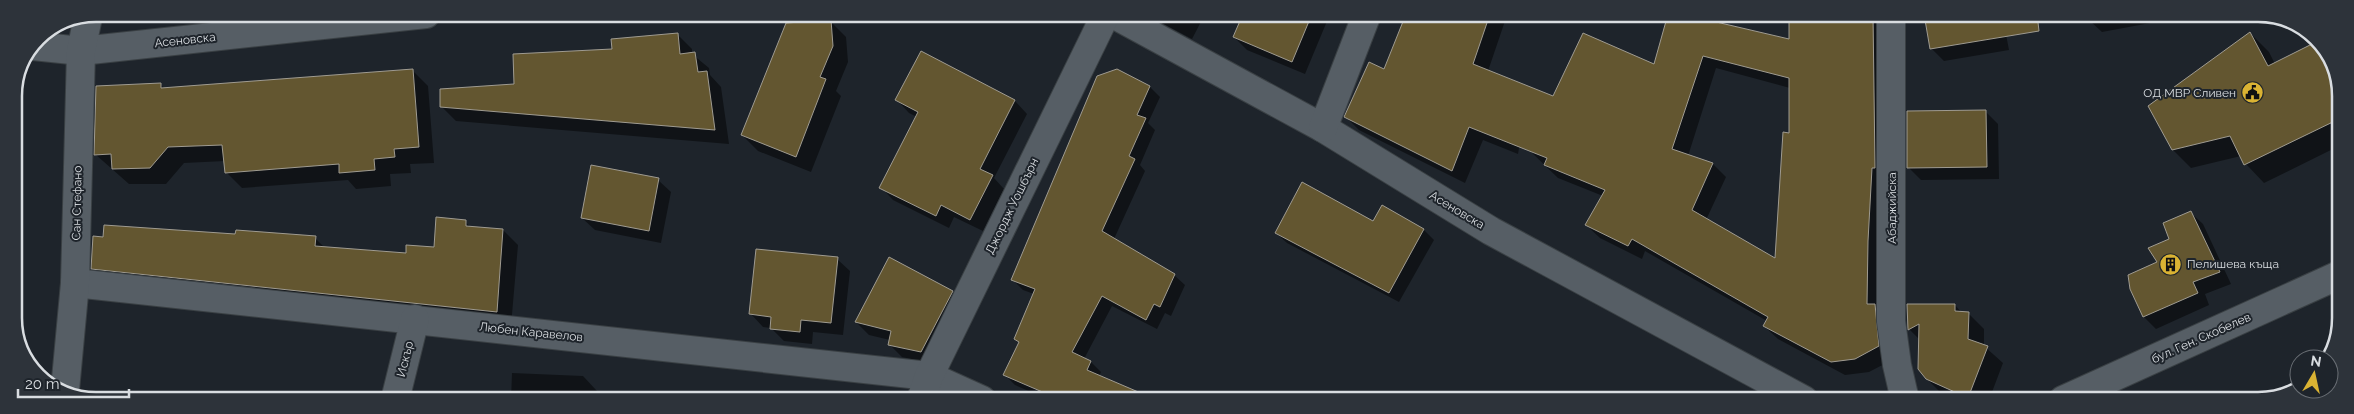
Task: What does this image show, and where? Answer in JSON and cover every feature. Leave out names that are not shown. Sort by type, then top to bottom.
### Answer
[{"type":"street","name":"Асеновска","points":[[42,47],[81,51],[351,22]]},
{"type":"street","name":"Джордж Уошбърн","points":[[925,388],[1102,22]]},
{"type":"street","name":"Асеновска","points":[[1128,22],[1323,128],[1491,231],[1789,392]]},
{"type":"street","points":[[1323,128],[1364,22]]},
{"type":"street","name":"Абаджийска","points":[[1891,22],[1892,321],[1897,365],[1904,392]]},
{"type":"street","name":"Сан Стефано","points":[[66,385],[75,283],[81,51],[87,23]]},
{"type":"street","name":"бул. Ген. Скобелев","points":[[2081,392],[2332,278]]},
{"type":"street","name":"Любен Каравелов","points":[[75,283],[415,319],[944,392]]},
{"type":"street","name":"Искър","points":[[397,392],[415,319]]},
{"type":"building","points":[[831,22],[833,46],[820,77],[826,79],[796,157],[741,135],[786,23]]},
{"type":"building","points":[[1240,22],[1309,22],[1292,62],[1233,37]]},
{"type":"building","points":[[1403,22],[1487,22],[1473,64],[1553,96],[1583,33],[1654,64],[1666,22],[1716,22],[1789,39],[1789,22],[1873,22],[1875,168],[1872,168],[1867,304],[1875,304],[1879,346],[1855,359],[1831,362],[1763,326],[1768,317],[1632,239],[1628,246],[1585,225],[1605,190],[1544,165],[1547,158],[1469,127],[1452,171],[1344,117],[1369,62],[1384,69]],"holes":[[[1703,56],[1789,78],[1789,133],[1783,132],[1775,258],[1692,210],[1713,163],[1672,149]]]},
{"type":"building","points":[[1925,22],[2038,22],[2039,31],[1930,49]]},
{"type":"building","name":"ОД МВР Сливен","points":[[2250,32],[2268,66],[2311,45],[2322,59],[2330,82],[2332,122],[2244,165],[2230,136],[2172,150],[2148,106]]},
{"type":"building","points":[[678,33],[680,54],[695,52],[698,72],[707,71],[715,130],[440,107],[440,89],[514,84],[513,54],[612,49],[611,39]]},
{"type":"building","points":[[921,51],[1015,100],[980,169],[993,175],[970,220],[941,205],[936,216],[879,188],[918,112],[895,100]]},
{"type":"building","points":[[413,69],[419,147],[394,149],[395,157],[374,159],[375,170],[339,173],[339,164],[225,173],[222,145],[168,147],[150,168],[112,169],[111,154],[94,155],[96,86],[161,83],[161,88]]},
{"type":"building","points":[[1117,69],[1150,86],[1137,115],[1146,118],[1129,156],[1135,159],[1102,231],[1175,274],[1160,307],[1154,304],[1146,320],[1102,296],[1072,352],[1091,361],[1087,370],[1138,392],[1042,392],[1003,375],[1019,342],[1014,339],[1035,289],[1011,280],[1097,76]]},
{"type":"building","points":[[1986,110],[1987,167],[1907,168],[1907,111]]},
{"type":"building","points":[[591,165],[659,178],[649,231],[581,218]]},
{"type":"building","points":[[1302,182],[1373,221],[1382,205],[1424,229],[1389,293],[1275,233]]},
{"type":"building","name":"Пелишева къща","points":[[2191,211],[2220,272],[2193,282],[2198,293],[2143,317],[2130,289],[2128,275],[2157,262],[2148,248],[2169,239],[2163,223]]},
{"type":"building","points":[[436,217],[466,220],[466,226],[503,229],[497,312],[91,269],[93,236],[103,237],[104,225],[235,234],[236,230],[316,236],[315,246],[406,253],[406,245],[434,247]]},
{"type":"building","points":[[756,249],[838,257],[831,323],[801,320],[800,332],[770,329],[771,317],[749,314]]},
{"type":"building","points":[[889,257],[953,291],[921,352],[888,345],[891,331],[855,322]]},
{"type":"building","points":[[1907,304],[1955,304],[1955,311],[1969,312],[1968,339],[1988,346],[1970,392],[1955,392],[1926,379],[1918,369],[1919,324],[1908,330]]},
{"type":"place","name":"ОД МВР Сливен","points":[[2252,93]]},
{"type":"place","name":"Пелишева къща","points":[[2171,264]]}]
